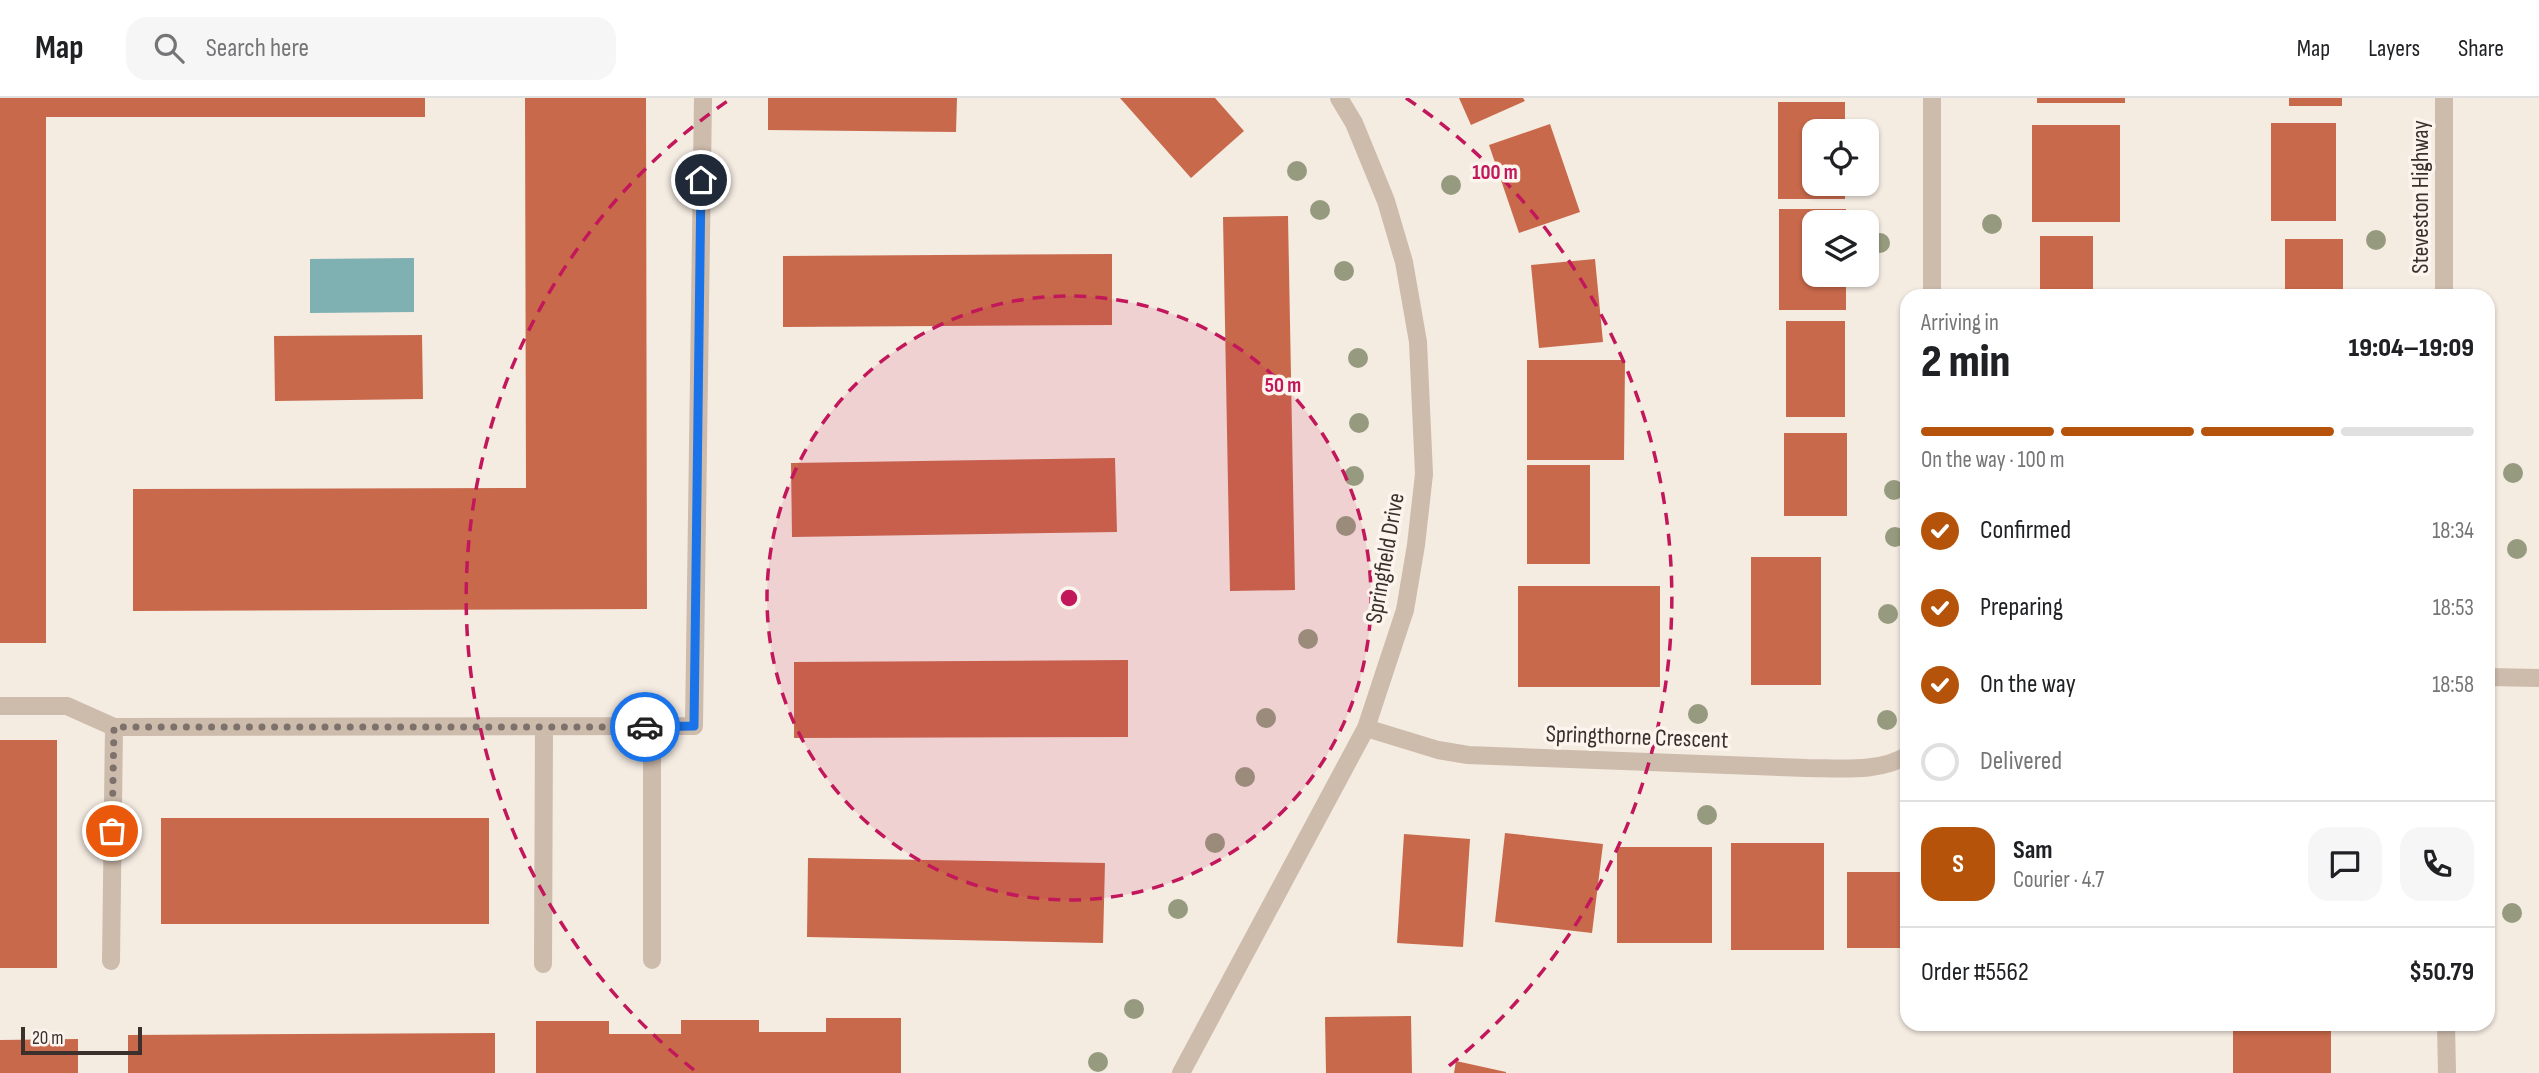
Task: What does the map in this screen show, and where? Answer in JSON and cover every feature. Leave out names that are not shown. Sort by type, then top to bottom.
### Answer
[{"type":"street","points":[[0,706],[67,706],[114,727],[694,726],[703,98]]},
{"type":"street","name":"Springfield Drive","points":[[1181,1073],[1366,728],[1405,610],[1416,545],[1424,474],[1418,342],[1404,262],[1386,201],[1354,123],[1339,98]]},
{"type":"street","points":[[1932,98],[1932,289]]},
{"type":"street","name":"Steveston Highway","points":[[2444,98],[2444,289]]},
{"type":"street","points":[[2495,677],[2539,678]]},
{"type":"street","points":[[111,961],[114,727]]},
{"type":"street","points":[[543,964],[544,727]]},
{"type":"street","points":[[652,727],[652,960]]},
{"type":"street","name":"Springthorne Crescent","points":[[1366,728],[1438,750],[1468,755],[1807,768],[1858,768],[1900,760]]},
{"type":"street","points":[[2446,1031],[2446,1073]]},
{"type":"water","points":[[414,258],[414,312],[310,313],[310,259]]},
{"type":"building","points":[[0,98],[425,98],[425,117],[46,117],[46,643],[0,643]]},
{"type":"building","points":[[525,98],[646,98],[647,609],[133,611],[133,489],[526,488]]},
{"type":"building","points":[[768,98],[957,98],[956,132],[768,130]]},
{"type":"building","points":[[1120,98],[1215,98],[1244,131],[1191,178]]},
{"type":"building","points":[[1459,98],[1523,98],[1525,101],[1471,125]]},
{"type":"building","points":[[2037,98],[2125,98],[2125,103],[2037,103]]},
{"type":"building","points":[[2289,98],[2342,98],[2342,106],[2289,106]]},
{"type":"building","points":[[1778,102],[1845,102],[1845,119],[1802,119],[1802,196],[1845,196],[1845,199],[1778,199]]},
{"type":"building","points":[[2271,123],[2336,123],[2336,221],[2271,221]]},
{"type":"building","points":[[1550,124],[1580,212],[1519,233],[1489,145]]},
{"type":"building","points":[[2032,125],[2120,125],[2120,222],[2032,222]]},
{"type":"building","points":[[1779,209],[1846,209],[1802,210],[1802,287],[1846,287],[1846,310],[1779,310]]},
{"type":"building","points":[[1288,216],[1295,590],[1230,591],[1223,217]]},
{"type":"building","points":[[2040,236],[2093,236],[2093,289],[2040,289]]},
{"type":"building","points":[[2285,239],[2343,239],[2343,289],[2285,289]]},
{"type":"building","points":[[1112,254],[1112,325],[783,327],[783,256]]},
{"type":"building","points":[[1595,259],[1603,342],[1539,348],[1531,265]]},
{"type":"building","points":[[1786,321],[1845,321],[1845,417],[1786,417]]},
{"type":"building","points":[[422,335],[423,399],[275,401],[274,336]]},
{"type":"building","points":[[1527,360],[1625,360],[1624,460],[1527,460]]},
{"type":"building","points":[[1784,433],[1847,433],[1847,516],[1784,516]]},
{"type":"building","points":[[1115,458],[1117,532],[792,537],[791,463]]},
{"type":"building","points":[[1527,465],[1590,465],[1590,564],[1527,564]]},
{"type":"building","points":[[1751,557],[1821,557],[1821,685],[1751,685]]},
{"type":"building","points":[[1518,586],[1660,586],[1660,687],[1518,687]]},
{"type":"building","points":[[1128,660],[1128,737],[794,738],[794,662]]},
{"type":"building","points":[[0,740],[57,740],[57,968],[0,968]]},
{"type":"building","points":[[161,818],[489,818],[489,924],[161,924]]},
{"type":"building","points":[[1505,833],[1603,844],[1592,933],[1495,922]]},
{"type":"building","points":[[1404,834],[1470,839],[1463,947],[1397,943]]},
{"type":"building","points":[[1731,843],[1824,843],[1824,950],[1731,950]]},
{"type":"building","points":[[1617,847],[1712,847],[1712,943],[1617,943]]},
{"type":"building","points":[[808,858],[1105,863],[1103,943],[807,937]]},
{"type":"building","points":[[1847,872],[1900,872],[1900,948],[1847,948]]},
{"type":"building","points":[[1411,1016],[1412,1073],[1326,1073],[1325,1017]]},
{"type":"building","points":[[826,1018],[901,1018],[901,1073],[536,1073],[536,1021],[609,1021],[609,1034],[681,1034],[681,1020],[759,1020],[759,1032],[826,1032]]},
{"type":"building","points":[[2233,1031],[2331,1031],[2331,1073],[2233,1073]]},
{"type":"building","points":[[495,1033],[495,1073],[128,1073],[128,1035]]},
{"type":"building","points":[[78,1039],[78,1073],[0,1073],[0,1040]]},
{"type":"building","points":[[1456,1061],[1506,1072],[1506,1073],[1454,1073]]},
{"type":"way so far","points":[[112,831],[114,727],[645,727]]},
{"type":"route","points":[[645,727],[694,726],[701,180]]}]
